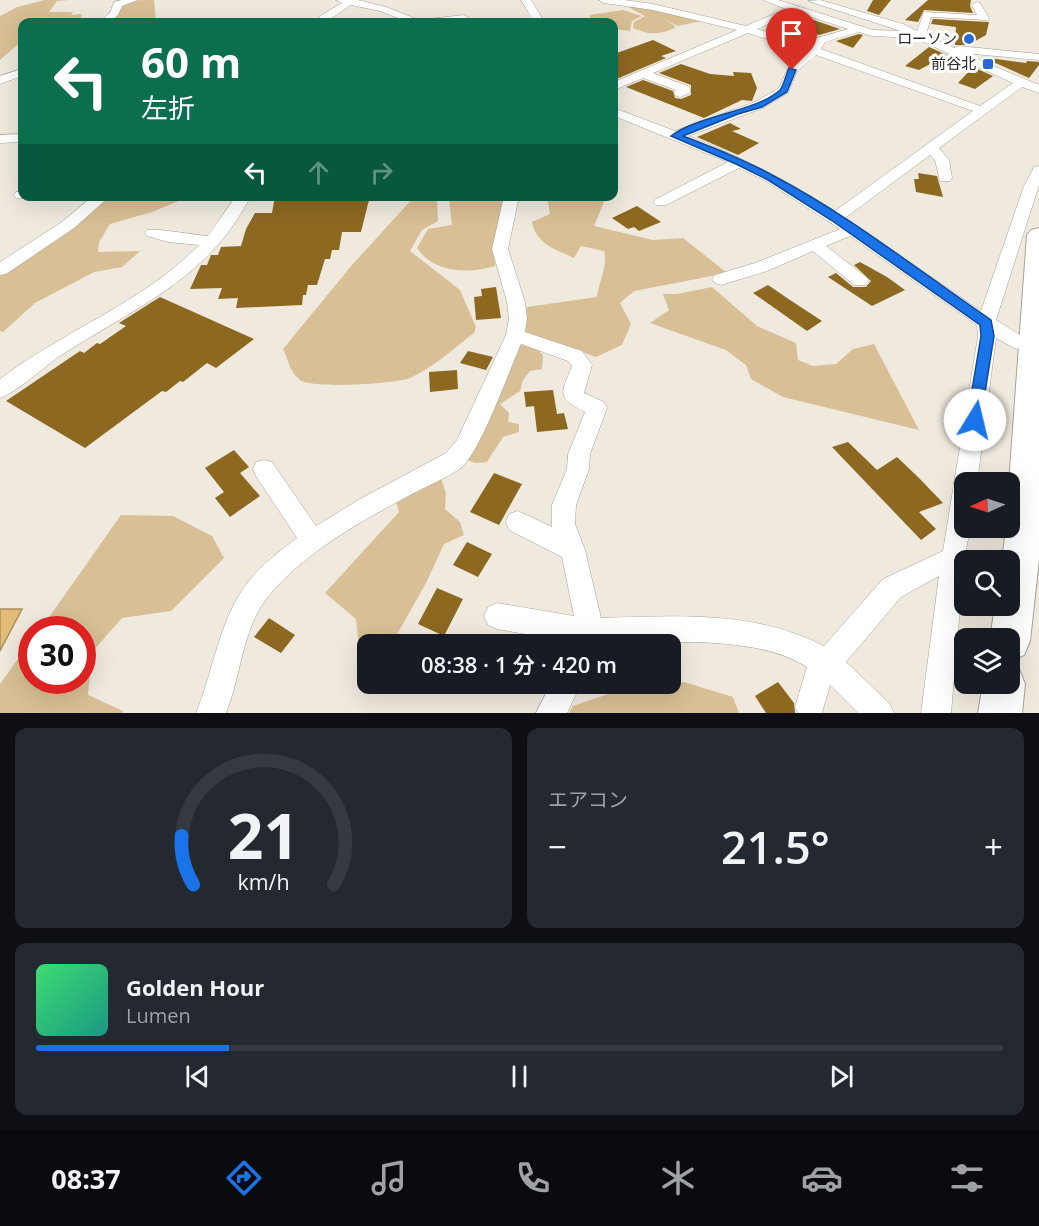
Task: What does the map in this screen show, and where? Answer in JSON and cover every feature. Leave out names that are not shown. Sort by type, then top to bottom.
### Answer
[{"type":"highway","points":[[1023,543],[1039,235]]},
{"type":"highway","points":[[1012,628],[1039,422]]},
{"type":"highway","points":[[1023,543],[1039,507]]},
{"type":"highway","points":[[1000,713],[1003,694]]},
{"type":"street","points":[[110,18],[116,12],[117,4],[133,0]]},
{"type":"street","points":[[526,0],[537,18]]},
{"type":"street","points":[[604,0],[627,1],[699,16],[745,29],[983,111]]},
{"type":"street","points":[[768,0],[872,33],[921,35]]},
{"type":"street","points":[[809,0],[833,3],[921,35],[1039,89]]},
{"type":"street","points":[[324,18],[348,1],[376,7],[400,18]]},
{"type":"street","points":[[921,35],[927,14],[984,18],[977,5]]},
{"type":"street","points":[[366,14],[376,7]]},
{"type":"street","points":[[618,84],[794,9]]},
{"type":"street","points":[[675,136],[759,105],[784,90],[792,70],[814,51],[821,40],[860,29]]},
{"type":"street","points":[[947,48],[1039,57]]},
{"type":"street","points":[[0,80],[18,73]]},
{"type":"street","points":[[642,73],[686,90],[680,93]]},
{"type":"street","points":[[835,218],[1021,82]]},
{"type":"street","points":[[618,114],[740,162],[771,178],[835,218],[986,324],[1016,342]]},
{"type":"street","points":[[618,124],[639,123]]},
{"type":"street","points":[[0,139],[18,138]]},
{"type":"street","points":[[930,149],[939,154],[942,159],[945,178]]},
{"type":"street","points":[[661,202],[740,162]]},
{"type":"street","points":[[967,472],[987,336],[986,324],[1031,186],[1039,170]]},
{"type":"street","points":[[0,270],[68,225],[97,201]]},
{"type":"street","points":[[0,390],[24,368],[163,284],[186,266],[212,241],[233,216],[241,201]]},
{"type":"street","points":[[211,713],[221,694],[243,613],[261,586],[311,541],[454,460],[466,445],[479,420],[514,335],[518,319],[516,303],[500,249],[511,201]]},
{"type":"street","points":[[721,279],[761,267],[850,230]]},
{"type":"street","points":[[153,233],[168,237],[212,241]]},
{"type":"street","points":[[815,245],[860,281]]},
{"type":"street","points":[[514,335],[575,356],[582,364],[573,389],[574,397],[597,408],[579,454],[578,469],[564,505],[563,524],[573,550],[587,634]]},
{"type":"street","points":[[264,469],[299,519],[311,541]]},
{"type":"street","points":[[518,522],[573,550]]},
{"type":"street","points":[[936,713],[957,538]]},
{"type":"street","points":[[810,707],[818,674],[892,588],[941,562],[953,565]]},
{"type":"street","points":[[497,616],[568,634]]},
{"type":"street","points":[[646,634],[705,629],[739,632],[772,639],[811,654],[827,665],[879,713]]},
{"type":"street","points":[[551,713],[561,694]]},
{"type":"shaded area","points":[[45,0],[70,0],[57,1],[49,12],[82,14],[81,18],[18,18],[18,44],[0,60],[0,16],[17,7]]},
{"type":"shaded area","points":[[154,0],[156,18],[111,18],[117,4]]},
{"type":"shaded area","points":[[630,4],[706,20],[678,26],[666,20],[675,28],[659,33],[644,32],[633,28],[634,22],[645,16],[628,7]]},
{"type":"shaded area","points":[[623,10],[642,16],[632,21],[630,31],[618,30],[618,18],[590,18],[590,15]]},
{"type":"shaded area","points":[[99,201],[178,201],[152,212],[110,224],[99,242],[98,252],[140,251],[122,267],[94,272],[35,303],[3,332],[0,331],[0,276],[70,227]]},
{"type":"shaded area","points":[[410,201],[437,201],[438,221],[422,230],[410,251],[460,290],[476,327],[474,333],[435,363],[410,378],[354,385],[307,383],[300,380],[291,369],[283,349],[352,265]]},
{"type":"shaded area","points":[[449,201],[504,201],[494,244],[495,266],[474,270],[442,267],[424,256],[417,248],[428,229],[452,225]]},
{"type":"shaded area","points":[[548,201],[604,201],[594,226],[653,240],[683,238],[727,273],[634,291],[620,303],[631,324],[622,345],[596,357],[520,330],[527,307],[597,297],[604,268],[604,251],[581,246],[574,258],[547,245],[538,236],[532,222],[550,214]]},
{"type":"shaded area","points":[[712,287],[757,326],[796,343],[798,360],[813,366],[836,364],[853,349],[874,344],[919,430],[783,397],[751,379],[746,365],[726,350],[650,323],[669,310],[663,294],[677,294]]},
{"type":"shaded area","points":[[517,340],[536,348],[543,355],[542,369],[530,371],[523,380],[520,391],[500,404],[509,413],[508,422],[519,424],[519,432],[503,437],[487,462],[475,463],[462,458]]},
{"type":"shaded area","points":[[440,476],[446,493],[445,509],[460,522],[464,535],[444,544],[426,583],[397,634],[358,634],[356,619],[325,593],[399,512],[396,501]]},
{"type":"shaded area","points":[[121,515],[173,516],[212,536],[224,558],[171,611],[122,618],[96,647],[96,616],[50,616]]},
{"type":"shaded area","points":[[0,609],[22,609],[18,616],[0,651]]},
{"type":"shaded area","points":[[18,659],[18,694],[88,694],[123,711],[122,713],[0,713],[0,684]]},
{"type":"shaded area","points":[[681,682],[733,697],[739,713],[569,713],[573,706],[608,694],[681,694]]},
{"type":"building","points":[[873,0],[891,0],[879,15],[867,11]]},
{"type":"building","points":[[928,0],[971,0],[970,6],[973,13],[924,10],[918,22],[905,20]]},
{"type":"building","points":[[796,14],[840,29],[819,35],[807,30],[793,38],[767,30]]},
{"type":"building","points":[[933,19],[989,22],[986,35],[968,45],[955,45],[956,27],[931,24]]},
{"type":"building","points":[[859,34],[863,35],[853,48],[836,41]]},
{"type":"building","points":[[653,40],[676,51],[661,56],[666,58],[618,78],[618,53]]},
{"type":"building","points":[[929,47],[947,55],[919,70],[905,66]]},
{"type":"building","points":[[982,57],[1026,63],[1027,61],[1039,62],[1039,65],[1029,78]]},
{"type":"building","points":[[681,64],[710,74],[734,76],[733,72],[751,73],[757,88],[752,101],[742,100],[704,118],[626,87],[643,80],[673,91],[675,98],[681,99],[691,95],[691,85],[659,73]]},
{"type":"building","points":[[973,67],[993,76],[975,89],[958,83]]},
{"type":"building","points":[[730,123],[741,129],[732,131],[759,143],[738,155],[697,137]]},
{"type":"building","points":[[918,173],[937,176],[943,197],[916,192],[914,179],[919,179]]},
{"type":"building","points":[[274,201],[369,201],[361,232],[342,232],[339,250],[332,250],[330,259],[325,259],[317,285],[308,285],[306,295],[303,295],[302,305],[236,308],[238,298],[218,299],[222,288],[190,289],[201,265],[207,265],[211,255],[218,255],[221,247],[241,246],[246,229],[255,213],[272,213]]},
{"type":"building","points":[[637,206],[661,222],[639,231],[634,227],[628,229],[612,218]]},
{"type":"building","points":[[860,262],[905,290],[872,306],[828,277],[836,273],[853,287],[866,287],[871,281],[854,265]]},
{"type":"building","points":[[768,285],[822,321],[807,331],[753,293]]},
{"type":"building","points":[[496,287],[501,318],[476,320],[474,297],[482,296],[481,289]]},
{"type":"building","points":[[160,297],[254,339],[216,368],[207,363],[183,382],[180,381],[166,392],[162,391],[85,448],[6,401],[80,351],[84,353],[97,343],[100,344],[126,326],[119,323]]},
{"type":"building","points":[[468,351],[493,357],[486,370],[460,363]]},
{"type":"building","points":[[457,370],[458,389],[430,392],[429,372]]},
{"type":"building","points":[[553,390],[557,414],[564,413],[568,429],[537,432],[534,406],[526,407],[524,392]]},
{"type":"building","points":[[848,442],[877,470],[897,457],[919,478],[943,503],[919,512],[936,529],[921,540],[832,447]]},
{"type":"building","points":[[234,450],[249,467],[240,473],[260,496],[230,517],[215,498],[224,492],[205,468]]},
{"type":"building","points":[[494,473],[522,484],[499,525],[470,512]]},
{"type":"building","points":[[467,542],[492,554],[478,577],[453,565]]},
{"type":"building","points":[[437,588],[463,599],[445,634],[440,634],[418,624]]},
{"type":"building","points":[[269,618],[295,635],[281,653],[254,637]]},
{"type":"building","points":[[778,682],[794,703],[795,713],[766,713],[755,696]]},
{"type":"place","name":"ローソン","points":[[969,39]]},
{"type":"place","name":"前谷北","points":[[988,64]]},
{"type":"route","points":[[792,70],[784,90],[759,105],[675,136],[722,154],[771,178],[835,218],[986,324],[987,336],[975,420]]}]
